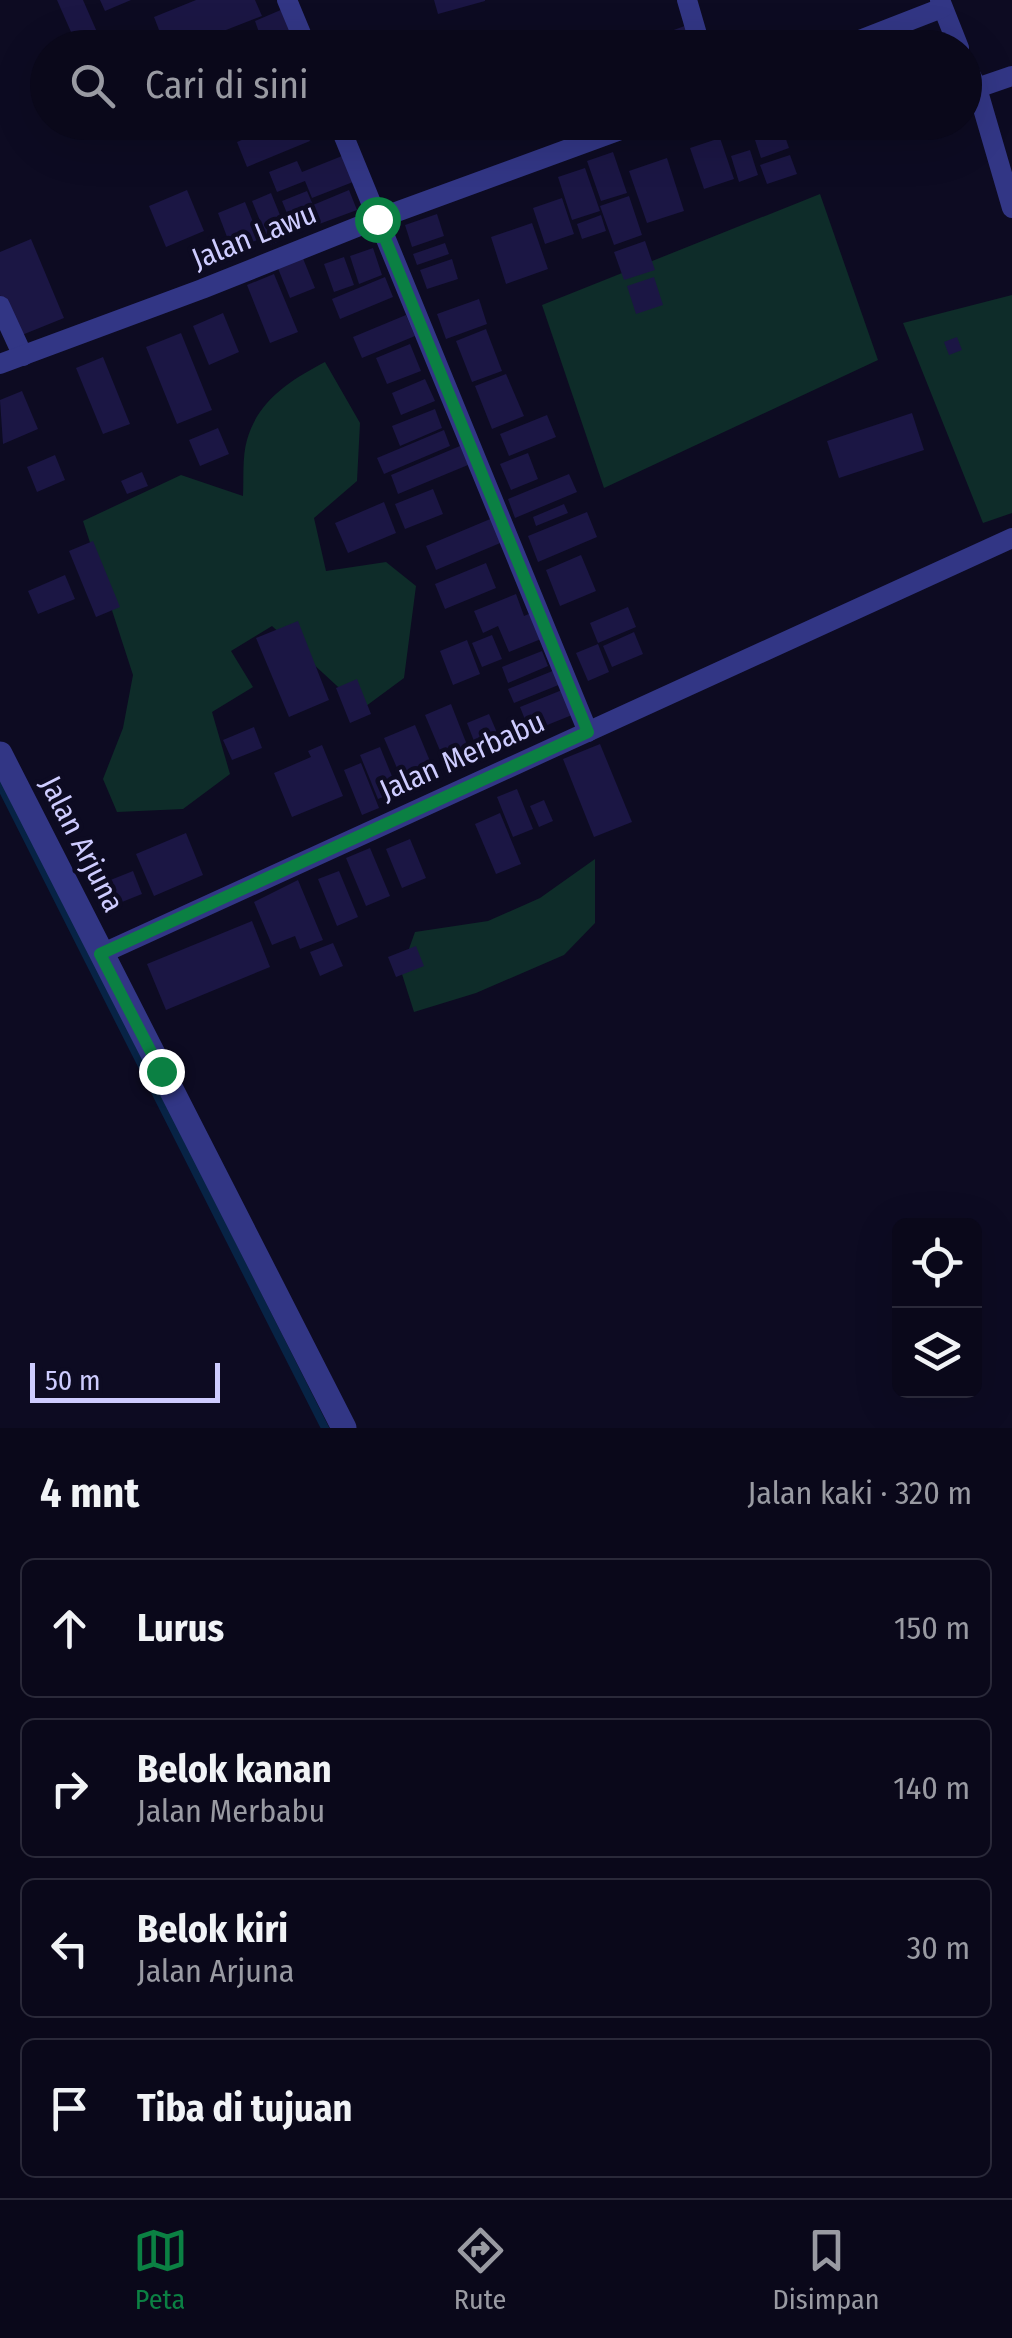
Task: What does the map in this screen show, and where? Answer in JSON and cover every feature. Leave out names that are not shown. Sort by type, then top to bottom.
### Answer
[{"type":"street","points":[[288,0],[300,30]]},
{"type":"street","points":[[688,0],[696,30]]},
{"type":"street","points":[[881,30],[941,4],[952,30]]},
{"type":"street","points":[[982,86],[1012,76]]},
{"type":"street","points":[[982,105],[1012,208]]},
{"type":"street","points":[[345,140],[588,732]]},
{"type":"street","name":"Jalan Lawu","points":[[0,364],[593,140]]},
{"type":"street","points":[[0,306],[23,356]]},
{"type":"street","name":"Jalan Merbabu","points":[[100,954],[1012,538]]},
{"type":"street","name":"Jalan Arjuna","points":[[0,754],[344,1428]]},
{"type":"green space","points":[[820,194],[878,360],[604,488],[542,305]]},
{"type":"green space","points":[[1012,295],[1012,513],[983,523],[903,323]]},
{"type":"green space","points":[[325,362],[360,423],[357,481],[314,518],[326,571],[386,562],[416,586],[404,678],[362,709],[272,626],[231,651],[253,687],[212,712],[230,774],[183,809],[117,812],[103,779],[123,728],[133,675],[83,521],[181,475],[243,496],[245,447],[259,413],[288,384]]},
{"type":"green space","points":[[595,859],[595,923],[564,955],[476,993],[414,1012],[401,971],[415,932],[488,921],[540,898]]},
{"type":"building","points":[[57,0],[83,0],[96,30],[70,30]]},
{"type":"building","points":[[100,0],[131,0],[105,11]]},
{"type":"building","points":[[196,0],[255,0],[262,16],[226,30],[159,30],[154,17]]},
{"type":"building","points":[[434,0],[485,0],[485,1],[438,14]]},
{"type":"building","points":[[283,9],[291,30],[258,30],[255,21]]},
{"type":"building","points":[[242,140],[310,141],[247,167],[237,142]]},
{"type":"building","points":[[721,140],[734,179],[704,189],[690,148]]},
{"type":"building","points":[[755,140],[786,140],[789,148],[761,158]]},
{"type":"building","points":[[750,150],[758,175],[739,182],[731,156]]},
{"type":"building","points":[[613,152],[627,193],[601,201],[587,161]]},
{"type":"building","points":[[790,155],[797,174],[767,184],[760,165]]},
{"type":"building","points":[[342,156],[353,182],[312,198],[305,181],[277,192],[269,172],[297,161],[302,172]]},
{"type":"building","points":[[667,158],[684,211],[647,223],[629,171]]},
{"type":"building","points":[[585,168],[600,211],[572,220],[558,177]]},
{"type":"building","points":[[187,190],[204,231],[166,247],[149,206]]},
{"type":"building","points":[[349,190],[357,210],[295,233],[282,201],[307,191],[313,205]]},
{"type":"building","points":[[271,193],[289,237],[270,245],[252,201]]},
{"type":"building","points":[[629,196],[642,235],[614,245],[600,206]]},
{"type":"building","points":[[562,198],[574,234],[545,244],[533,208]]},
{"type":"building","points":[[245,202],[260,239],[232,250],[218,213]]},
{"type":"building","points":[[437,214],[444,236],[412,247],[405,225]]},
{"type":"building","points":[[601,215],[606,231],[582,239],[577,224]]},
{"type":"building","points":[[532,223],[548,269],[506,284],[491,237]]},
{"type":"building","points":[[31,239],[64,318],[17,337],[0,295],[0,252]]},
{"type":"building","points":[[645,241],[655,270],[624,280],[614,252]]},
{"type":"building","points":[[445,243],[449,254],[417,265],[413,254]]},
{"type":"building","points":[[373,248],[382,275],[359,284],[350,256]]},
{"type":"building","points":[[302,256],[315,288],[290,298],[277,266]]},
{"type":"building","points":[[344,257],[354,285],[334,292],[324,264]]},
{"type":"building","points":[[452,259],[458,279],[427,289],[420,270]]},
{"type":"building","points":[[274,274],[298,332],[270,343],[247,285]]},
{"type":"building","points":[[385,277],[393,297],[340,319],[332,299]]},
{"type":"building","points":[[654,277],[663,305],[636,314],[627,286]]},
{"type":"building","points":[[479,299],[487,324],[446,339],[437,314]]},
{"type":"building","points":[[223,313],[239,352],[209,365],[193,326]]},
{"type":"building","points":[[406,315],[415,336],[362,358],[353,337]]},
{"type":"building","points":[[486,329],[502,371],[472,382],[456,341]]},
{"type":"building","points":[[181,333],[212,410],[177,424],[146,347]]},
{"type":"building","points":[[957,337],[962,350],[949,355],[944,342]]},
{"type":"building","points":[[410,344],[421,371],[387,384],[376,358]]},
{"type":"building","points":[[103,357],[130,424],[103,434],[76,368]]},
{"type":"building","points":[[506,374],[524,416],[492,429],[475,386]]},
{"type":"building","points":[[425,379],[435,401],[401,415],[392,393]]},
{"type":"building","points":[[22,391],[38,429],[3,444],[0,400]]},
{"type":"building","points":[[435,409],[442,428],[400,446],[392,426]]},
{"type":"building","points":[[912,413],[924,450],[839,478],[827,441]]},
{"type":"building","points":[[547,415],[556,437],[509,456],[500,434]]},
{"type":"building","points":[[218,428],[229,454],[200,466],[189,440]]},
{"type":"building","points":[[444,430],[450,446],[384,474],[377,458]]},
{"type":"building","points":[[460,446],[468,465],[398,494],[391,475]]},
{"type":"building","points":[[528,453],[538,479],[511,490],[500,464]]},
{"type":"building","points":[[55,455],[65,480],[37,492],[27,467]]},
{"type":"building","points":[[142,472],[148,486],[127,494],[121,481]]},
{"type":"building","points":[[569,474],[577,492],[515,518],[508,499]]},
{"type":"building","points":[[433,489],[443,514],[405,529],[395,504]]},
{"type":"building","points":[[384,502],[396,533],[348,553],[335,523]]},
{"type":"building","points":[[564,504],[568,513],[536,526],[533,517]]},
{"type":"building","points":[[587,512],[597,537],[538,562],[528,536]]},
{"type":"building","points":[[495,517],[505,541],[436,570],[426,546]]},
{"type":"building","points":[[93,541],[120,607],[96,617],[69,551]]},
{"type":"building","points":[[581,555],[596,591],[560,606],[546,570]]},
{"type":"building","points":[[486,563],[496,588],[445,609],[435,584]]},
{"type":"building","points":[[65,575],[75,599],[38,614],[28,591]]},
{"type":"building","points":[[516,594],[524,616],[531,613],[541,639],[509,652],[498,626],[483,633],[474,611]]},
{"type":"building","points":[[628,607],[636,627],[598,643],[590,623]]},
{"type":"building","points":[[298,621],[329,700],[289,717],[256,638]]},
{"type":"building","points":[[634,632],[643,654],[612,667],[603,646]]},
{"type":"building","points":[[492,635],[502,659],[482,667],[472,643]]},
{"type":"building","points":[[467,640],[480,674],[453,685],[440,651]]},
{"type":"building","points":[[598,644],[609,672],[588,681],[576,653]]},
{"type":"building","points":[[542,651],[548,666],[508,683],[502,667]]},
{"type":"building","points":[[555,670],[561,684],[514,703],[508,689]]},
{"type":"building","points":[[357,679],[371,714],[350,723],[336,688]]},
{"type":"building","points":[[562,690],[572,715],[530,732],[520,707]]},
{"type":"building","points":[[451,704],[469,750],[444,760],[425,715]]},
{"type":"building","points":[[489,714],[504,749],[481,759],[467,723]]},
{"type":"building","points":[[415,725],[437,778],[407,791],[384,738]]},
{"type":"building","points":[[254,727],[262,748],[232,760],[223,740]]},
{"type":"building","points":[[600,744],[632,822],[594,837],[563,759]]},
{"type":"building","points":[[322,745],[343,796],[292,817],[274,773],[311,757],[308,751]]},
{"type":"building","points":[[380,747],[398,791],[378,799],[360,755]]},
{"type":"building","points":[[361,763],[379,808],[362,815],[344,770]]},
{"type":"building","points":[[517,789],[533,829],[513,837],[497,797]]},
{"type":"building","points":[[544,800],[553,821],[539,827],[530,806]]},
{"type":"building","points":[[500,813],[521,864],[496,874],[475,824]]},
{"type":"building","points":[[186,833],[203,875],[154,896],[136,854]]},
{"type":"building","points":[[410,839],[426,878],[402,888],[386,849]]},
{"type":"building","points":[[370,848],[390,896],[366,906],[346,858]]},
{"type":"building","points":[[133,871],[142,894],[112,906],[103,883]]},
{"type":"building","points":[[339,871],[358,917],[337,926],[318,879]]},
{"type":"building","points":[[298,880],[323,940],[300,949],[295,936],[272,945],[254,902]]},
{"type":"building","points":[[252,921],[270,967],[166,1010],[147,964]]},
{"type":"building","points":[[333,943],[343,966],[320,976],[310,952]]},
{"type":"building","points":[[416,946],[424,966],[396,977],[388,957]]},
{"type":"waterway","points":[[0,785],[325,1428]]},
{"type":"route","points":[[161,1071],[100,954],[588,732],[377,219]]}]
